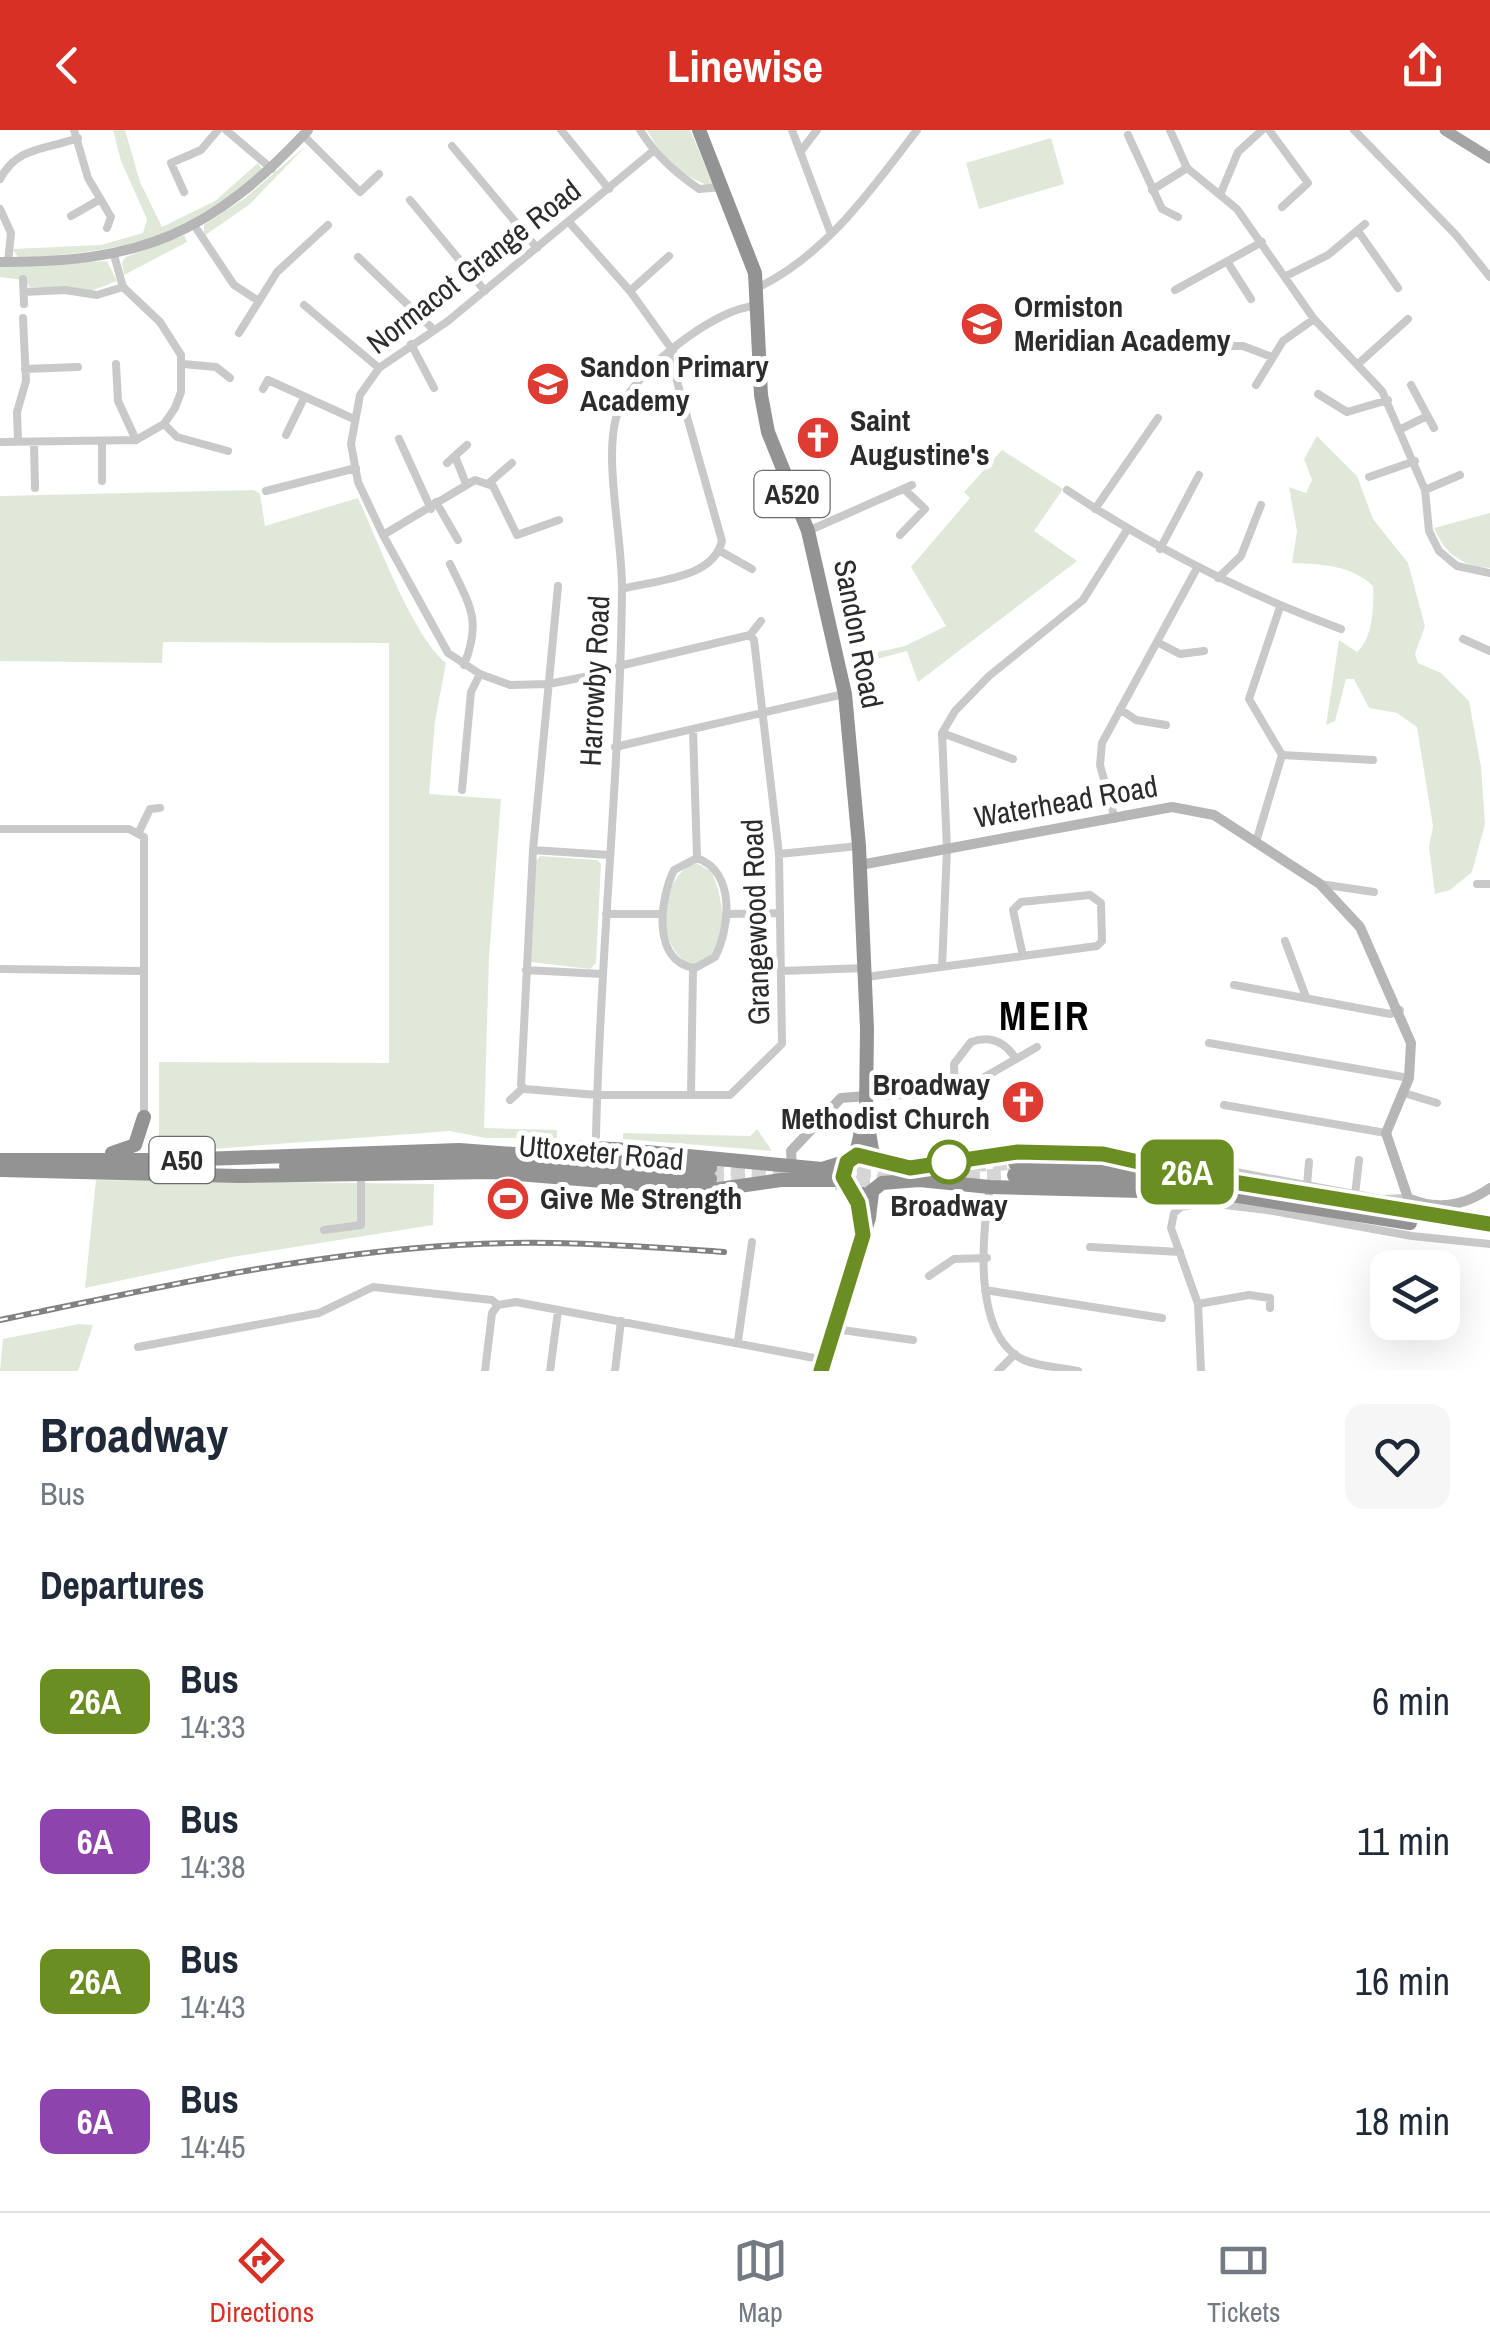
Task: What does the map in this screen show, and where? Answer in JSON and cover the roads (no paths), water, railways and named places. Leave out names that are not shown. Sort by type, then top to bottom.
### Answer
[{"type":"highway","name":"Sandon Road","points":[[699,130],[723,186],[757,288],[761,395],[768,432],[808,531],[845,694],[860,846],[866,972],[866,1102],[877,1160]]},
{"type":"highway","name":"Sandon Road","points":[[850,1159],[866,1102]]},
{"type":"highway","points":[[6,1159],[121,1153],[135,1144],[144,1117]]},
{"type":"highway","points":[[144,1117],[152,1154],[177,1166]]},
{"type":"highway","name":"Uttoxeter Road","points":[[460,1150],[519,1146],[616,1148],[822,1169],[850,1159],[877,1160],[910,1168],[1018,1152],[1092,1154],[1215,1179]]},
{"type":"highway","name":"A50","points":[[0,1170],[457,1160],[710,1174],[460,1150],[177,1166],[6,1159]]},
{"type":"highway","points":[[850,1159],[848,1186],[863,1232]]},
{"type":"highway","points":[[823,1366],[877,1188],[877,1160]]},
{"type":"highway","points":[[952,1161],[983,1166],[990,1187]]},
{"type":"highway","points":[[1490,1224],[1215,1179],[1102,1165],[1014,1169],[1130,1178],[1490,1232]]},
{"type":"highway","name":"Uttoxeter Road","points":[[177,1166],[357,1174],[520,1173],[712,1190],[762,1182],[877,1188],[938,1180],[990,1187],[1230,1192]]},
{"type":"main road","points":[[1445,130],[1490,158]]},
{"type":"street","points":[[184,192],[166,166],[201,150],[218,130]]},
{"type":"street","points":[[226,130],[272,169]]},
{"type":"street","points":[[561,130],[609,189]]},
{"type":"street","points":[[640,130],[653,151],[700,189],[723,186]]},
{"type":"street","points":[[792,130],[831,234]]},
{"type":"street","points":[[801,151],[817,130]]},
{"type":"street","points":[[757,288],[788,270],[831,234],[917,130]]},
{"type":"street","points":[[1170,130],[1188,168],[1220,195],[1262,242],[1314,318],[1388,400],[1425,490],[1429,531],[1439,552],[1457,566],[1490,574]]},
{"type":"street","points":[[1220,195],[1238,152],[1265,130],[1308,183],[1282,208]]},
{"type":"street","points":[[1354,130],[1456,235],[1490,278]]},
{"type":"street","points":[[0,208],[11,233],[4,262],[114,255],[194,225],[229,204],[272,169],[306,132],[361,197],[380,178]]},
{"type":"street","points":[[1128,135],[1162,210],[1178,217]]},
{"type":"street","points":[[0,179],[12,159],[28,150],[77,137],[99,200],[110,217],[108,228]]},
{"type":"street","points":[[452,146],[537,248]]},
{"type":"street","name":"Normacot Grange Road","points":[[653,151],[485,291],[379,368],[360,395],[351,444],[356,468],[383,535],[436,638],[464,665],[480,674],[510,685],[549,684],[750,636]]},
{"type":"street","points":[[1152,190],[1188,168]]},
{"type":"street","points":[[71,216],[99,200]]},
{"type":"street","points":[[410,200],[485,291]]},
{"type":"street","points":[[408,220],[420,211]]},
{"type":"street","points":[[569,222],[630,291],[671,352],[690,437],[721,529],[720,551],[707,567],[622,589]]},
{"type":"street","points":[[194,225],[234,285],[258,300]]},
{"type":"street","points":[[239,333],[277,272],[328,225]]},
{"type":"street","points":[[1286,276],[1328,255],[1361,228],[1398,288]]},
{"type":"street","points":[[1179,290],[1262,242]]},
{"type":"street","points":[[0,442],[136,440],[164,424],[181,392],[183,364],[175,340],[123,287],[114,255]]},
{"type":"street","points":[[630,291],[669,256]]},
{"type":"street","points":[[358,257],[434,330]]},
{"type":"street","points":[[1228,263],[1252,299]]},
{"type":"street","points":[[23,279],[24,304]]},
{"type":"street","points":[[24,292],[65,290],[97,295],[123,287]]},
{"type":"street","points":[[304,305],[379,368]]},
{"type":"street","name":"Harrowby Road","points":[[596,1136],[622,589],[613,456],[616,416],[627,392],[671,352],[732,309],[758,306]]},
{"type":"street","points":[[18,441],[17,412],[24,394],[25,370],[23,318]]},
{"type":"street","points":[[1256,385],[1283,342],[1314,318]]},
{"type":"street","points":[[1358,364],[1408,319]]},
{"type":"street","points":[[411,344],[436,390]]},
{"type":"street","points":[[1220,346],[1243,346],[1272,357]]},
{"type":"street","points":[[116,364],[118,401],[136,440]]},
{"type":"street","points":[[183,364],[216,367],[230,378]]},
{"type":"street","points":[[25,370],[78,367]]},
{"type":"street","points":[[267,380],[354,419]]},
{"type":"street","points":[[1416,388],[1434,428]]},
{"type":"street","points":[[1318,394],[1347,412],[1388,400]]},
{"type":"street","points":[[286,434],[304,398]]},
{"type":"street","points":[[1401,429],[1428,416]]},
{"type":"street","points":[[1095,508],[1158,418]]},
{"type":"street","points":[[164,424],[176,436],[228,451]]},
{"type":"street","points":[[399,439],[433,505],[457,528],[458,540]]},
{"type":"street","points":[[34,442],[35,488]]},
{"type":"street","points":[[102,442],[102,481]]},
{"type":"street","points":[[466,484],[451,460],[467,444]]},
{"type":"street","points":[[1369,477],[1414,461]]},
{"type":"street","points":[[383,535],[466,484],[489,483],[512,463]]},
{"type":"street","points":[[266,491],[356,468]]},
{"type":"street","points":[[1425,490],[1460,474]]},
{"type":"street","points":[[1160,549],[1198,475]]},
{"type":"street","points":[[489,483],[518,535],[559,520]]},
{"type":"street","points":[[808,531],[908,487],[925,508],[900,535]]},
{"type":"street","points":[[1067,490],[1127,530],[1197,568],[1280,607],[1342,629]]},
{"type":"street","points":[[1218,578],[1241,556],[1260,505]]},
{"type":"street","points":[[942,967],[947,849],[942,733],[955,712],[989,676],[1083,600],[1127,530]]},
{"type":"street","points":[[720,551],[752,569]]},
{"type":"street","points":[[450,564],[474,614],[476,636],[464,665]]},
{"type":"street","points":[[1115,819],[1100,765],[1102,743],[1197,568]]},
{"type":"street","points":[[510,1100],[523,1088],[532,850],[558,586]]},
{"type":"street","points":[[1256,842],[1282,755],[1249,698],[1280,607]]},
{"type":"street","points":[[750,636],[761,621]]},
{"type":"street","name":"Grangewood Road","points":[[523,1088],[597,1095],[736,1092],[780,1049],[779,854],[766,712],[750,636]]},
{"type":"street","points":[[1463,639],[1490,651]]},
{"type":"street","points":[[1156,642],[1180,654],[1204,651]]},
{"type":"street","points":[[462,790],[471,692],[480,674]]},
{"type":"street","points":[[615,747],[845,694]]},
{"type":"street","points":[[1120,708],[1136,720],[1166,726]]},
{"type":"street","points":[[694,729],[696,858]]},
{"type":"street","points":[[942,733],[1013,759]]},
{"type":"street","points":[[1282,755],[1373,760]]},
{"type":"street","name":"Waterhead Road","points":[[860,865],[1172,807],[1214,815],[1320,884],[1360,927],[1400,1010],[1411,1043],[1409,1078]]},
{"type":"street","points":[[139,832],[150,809],[160,808]]},
{"type":"street","points":[[0,829],[139,832]]},
{"type":"street","points":[[139,832],[146,844],[144,1117]]},
{"type":"street","points":[[779,854],[860,846]]},
{"type":"street","points":[[532,850],[610,855]]},
{"type":"street","points":[[696,858],[709,864],[718,876],[727,914],[715,956],[693,968],[683,966],[672,954],[662,914],[674,870],[696,858]]},
{"type":"street","points":[[1320,884],[1374,892]]},
{"type":"street","points":[[1477,884],[1490,884]]},
{"type":"street","points":[[781,971],[866,972],[942,967],[1097,946],[1102,941],[1101,904],[1090,896],[1021,902],[1013,910],[1023,956]]},
{"type":"street","points":[[727,914],[780,912]]},
{"type":"street","points":[[606,914],[662,914]]},
{"type":"street","points":[[1285,941],[1306,997]]},
{"type":"street","points":[[123,969],[144,950]]},
{"type":"street","points":[[691,1094],[693,968]]},
{"type":"street","points":[[0,969],[144,972]]},
{"type":"street","points":[[526,970],[602,974]]},
{"type":"street","points":[[1234,985],[1390,1014],[1400,1010]]},
{"type":"street","points":[[955,1094],[954,1064],[970,1042],[994,1040],[1010,1049],[1016,1059]]},
{"type":"street","points":[[1209,1044],[1409,1078],[1386,1133],[1408,1198]]},
{"type":"street","points":[[792,1167],[791,1150],[841,1098],[866,1102],[955,1094],[1037,1047]]},
{"type":"street","points":[[1404,1093],[1436,1103]]},
{"type":"street","points":[[1224,1105],[1386,1133]]},
{"type":"street","points":[[1355,1195],[1359,1160]]},
{"type":"street","points":[[1251,1175],[1253,1161]]},
{"type":"street","points":[[1307,1186],[1309,1162]]},
{"type":"street","points":[[762,1182],[763,1172],[772,1165]]},
{"type":"street","points":[[1236,1172],[1438,1206],[1485,1191]]},
{"type":"street","points":[[324,1230],[361,1224],[357,1174]]},
{"type":"street","points":[[990,1187],[985,1290],[989,1321],[996,1336],[1016,1354],[1078,1371]]},
{"type":"street","points":[[1202,1371],[1198,1304],[1170,1221],[1174,1212],[1190,1204],[1267,1210],[1412,1236],[1490,1244]]},
{"type":"street","points":[[738,1341],[752,1242]]},
{"type":"street","points":[[1094,1249],[1180,1252]]},
{"type":"street","points":[[929,1276],[954,1259],[987,1258]]},
{"type":"street","points":[[138,1346],[319,1314],[382,1286],[492,1300],[498,1304],[516,1302],[738,1341],[823,1366]]},
{"type":"street","points":[[985,1290],[1162,1318]]},
{"type":"street","points":[[1198,1304],[1249,1295],[1270,1298],[1273,1304]]},
{"type":"street","points":[[486,1371],[492,1313],[498,1304]]},
{"type":"street","points":[[550,1371],[558,1310]]},
{"type":"street","points":[[615,1371],[621,1320]]},
{"type":"street","points":[[835,1329],[913,1340]]},
{"type":"street","points":[[998,1371],[1016,1354]]},
{"type":"tunnel","points":[[951,1166],[1015,1163]]},
{"type":"tunnel","points":[[710,1168],[791,1173],[899,1170]]},
{"type":"tunnel","points":[[945,1178],[1014,1175]]},
{"type":"tunnel","points":[[710,1179],[749,1181]]},
{"type":"tunnel","points":[[835,1183],[889,1181]]},
{"type":"railway","points":[[0,1320],[228,1274],[400,1250],[524,1243],[724,1252]]},
{"type":"place","name":"Ormiston Meridian Academy","points":[[982,324]]},
{"type":"place","name":"Sandon Primary Academy","points":[[548,384]]},
{"type":"place","name":"Saint Augustine's","points":[[818,438]]},
{"type":"place","name":"Broadway Methodist Church","points":[[1023,1102]]},
{"type":"place","name":"Broadway","points":[[949,1162]]},
{"type":"place","name":"Give Me Strength","points":[[508,1199]]},
{"type":"district","name":"MEIR","points":[[1045,1016]]}]
